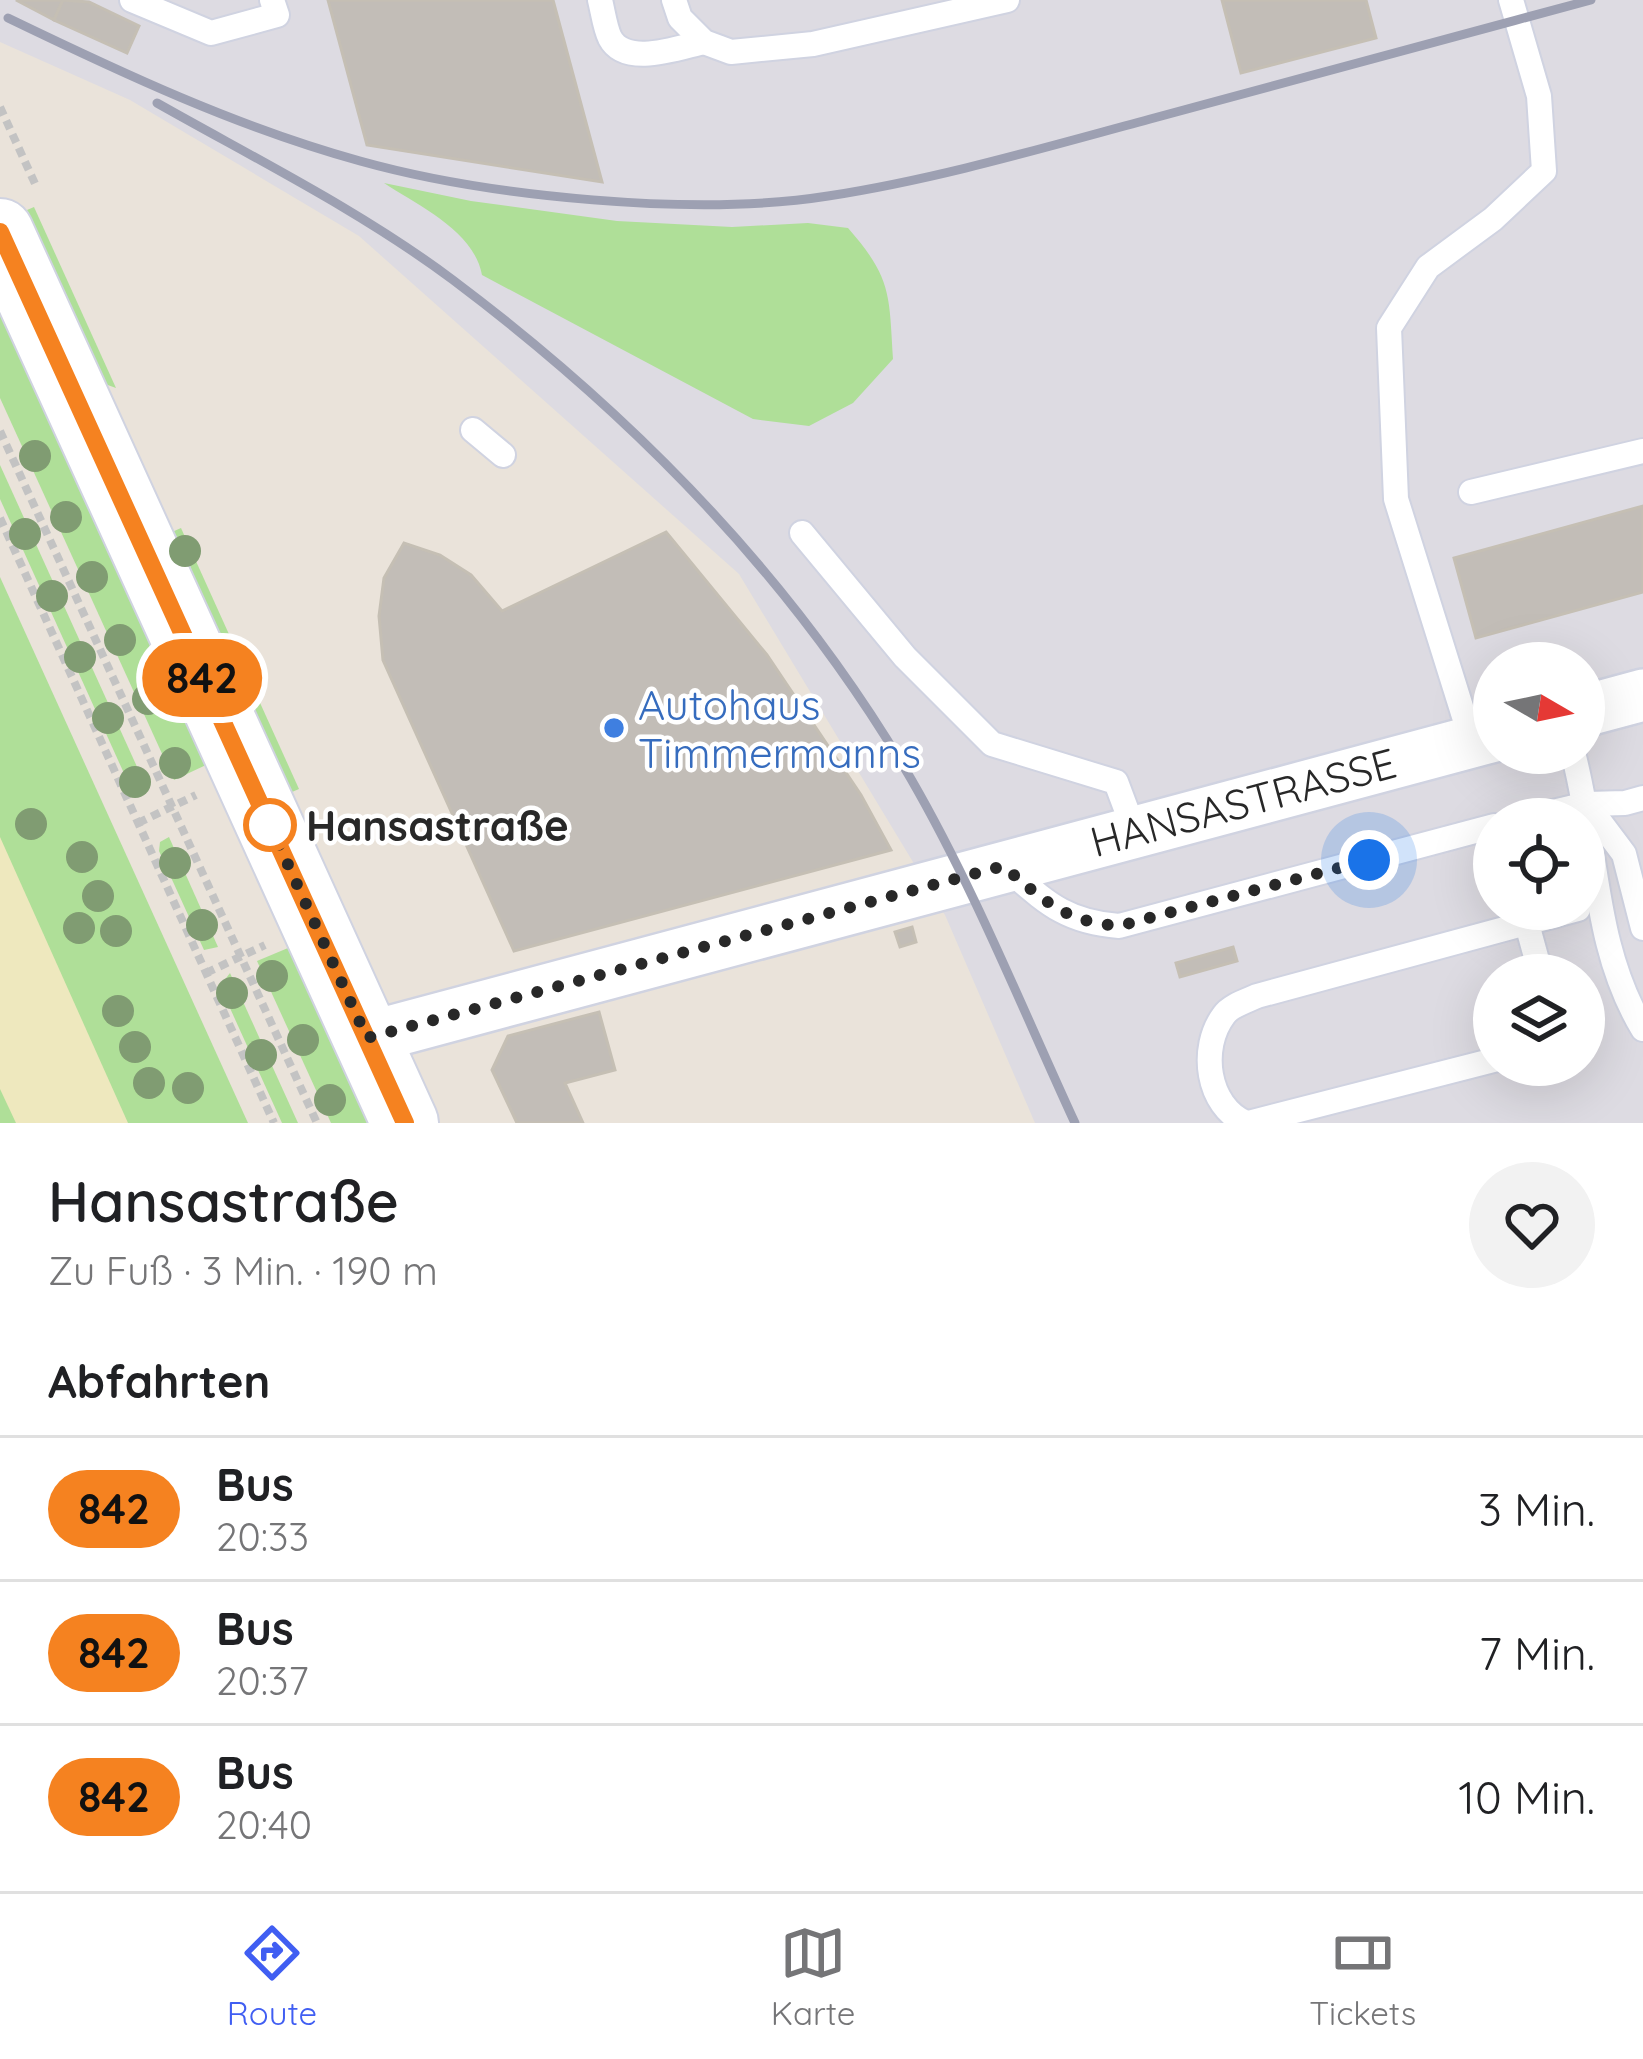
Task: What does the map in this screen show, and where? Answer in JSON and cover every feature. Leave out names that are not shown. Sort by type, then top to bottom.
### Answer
[{"type":"main road","points":[[0,232],[406,1123]]},
{"type":"street","points":[[1605,705],[1643,695]]},
{"type":"street","name":"HANSASTRASSE","points":[[367,1038],[1473,742]]},
{"type":"lane","points":[[132,0],[211,33],[278,15],[272,0]]},
{"type":"lane","points":[[601,0],[610,39],[634,53],[704,43]]},
{"type":"lane","points":[[674,0],[680,18],[704,43],[730,52],[774,50],[1007,0]]},
{"type":"lane","points":[[1473,712],[1396,500],[1389,328],[1428,267],[1493,219],[1544,171],[1539,96],[1511,0]]},
{"type":"lane","points":[[473,430],[503,455]]},
{"type":"lane","points":[[1472,492],[1643,451]]},
{"type":"lane","points":[[802,533],[904,657],[992,744],[1116,782],[1134,830]]},
{"type":"lane","points":[[1605,804],[1643,798]]},
{"type":"lane","points":[[1605,828],[1624,854],[1643,928]]},
{"type":"lane","points":[[1003,866],[1059,913],[1089,924],[1119,926],[1473,832]]},
{"type":"lane","points":[[1473,1065],[1247,1123],[1233,1118],[1218,1100],[1209,1047],[1225,1011],[1257,996],[1501,930]]},
{"type":"lane","points":[[1596,930],[1643,1029]]},
{"type":"path","points":[[0,431],[317,1123]]},
{"type":"path","points":[[0,518],[274,1123]]},
{"type":"shaded area","points":[[0,0],[1643,0],[1643,1123],[1035,1123],[945,915],[739,574],[359,236],[130,100],[0,42]]},
{"type":"green space","points":[[384,183],[471,201],[617,221],[732,227],[808,223],[848,228],[886,288],[893,359],[853,403],[809,426],[753,419],[482,275],[477,259],[457,233]]},
{"type":"green space","points":[[34,207],[116,388],[105,384],[27,210]]},
{"type":"green space","points":[[0,313],[206,765],[174,780],[0,398]]},
{"type":"green space","points":[[0,465],[148,791],[132,791],[0,499]]},
{"type":"green space","points":[[181,528],[299,789],[292,792],[172,532]]},
{"type":"green space","points":[[0,577],[248,1123],[0,1123]]},
{"type":"green space","points":[[169,837],[218,947],[204,950],[159,851],[160,842]]},
{"type":"green space","points":[[288,948],[368,1123],[331,1123],[257,961]]},
{"type":"green space","points":[[230,973],[298,1123],[282,1123],[220,986]]},
{"type":"sand","points":[[0,837],[128,1123],[16,1123],[0,1089]]},
{"type":"building","points":[[16,0],[63,0],[54,20]]},
{"type":"building","points":[[63,0],[89,2],[139,26],[127,53],[54,20]]},
{"type":"building","points":[[328,0],[553,0],[602,182],[367,145]]},
{"type":"building","points":[[1222,0],[1366,0],[1376,38],[1241,73]]},
{"type":"building","points":[[1643,506],[1643,592],[1476,638],[1454,558]]},
{"type":"building","name":"Autohaus Timmermanns","points":[[666,532],[767,655],[861,795],[891,850],[514,951],[383,660],[379,616],[384,578],[404,543],[440,555],[471,575],[502,611]]},
{"type":"building","points":[[912,927],[916,942],[900,947],[895,932]]},
{"type":"building","points":[[1233,947],[1237,961],[1180,977],[1176,963]]},
{"type":"building","points":[[599,1012],[615,1070],[565,1083],[583,1123],[517,1123],[492,1070],[508,1036]]},
{"type":"railway","points":[[8,18],[225,115],[360,161],[530,193],[717,204],[828,196],[951,171],[1591,0]]},
{"type":"railway","points":[[157,103],[345,208],[453,280],[585,388],[707,507],[816,637],[911,779],[977,905],[1075,1123]]},
{"type":"bus line","name":"842","points":[[0,232],[405,1123]]},
{"type":"place","name":"Autohaus Timmermanns","points":[[614,728]]},
{"type":"place","name":"Hansastraße","points":[[270,825]]},
{"type":"route","points":[[270,825],[367,1038],[1003,866],[1059,913],[1089,924],[1119,926],[1369,860]]}]
